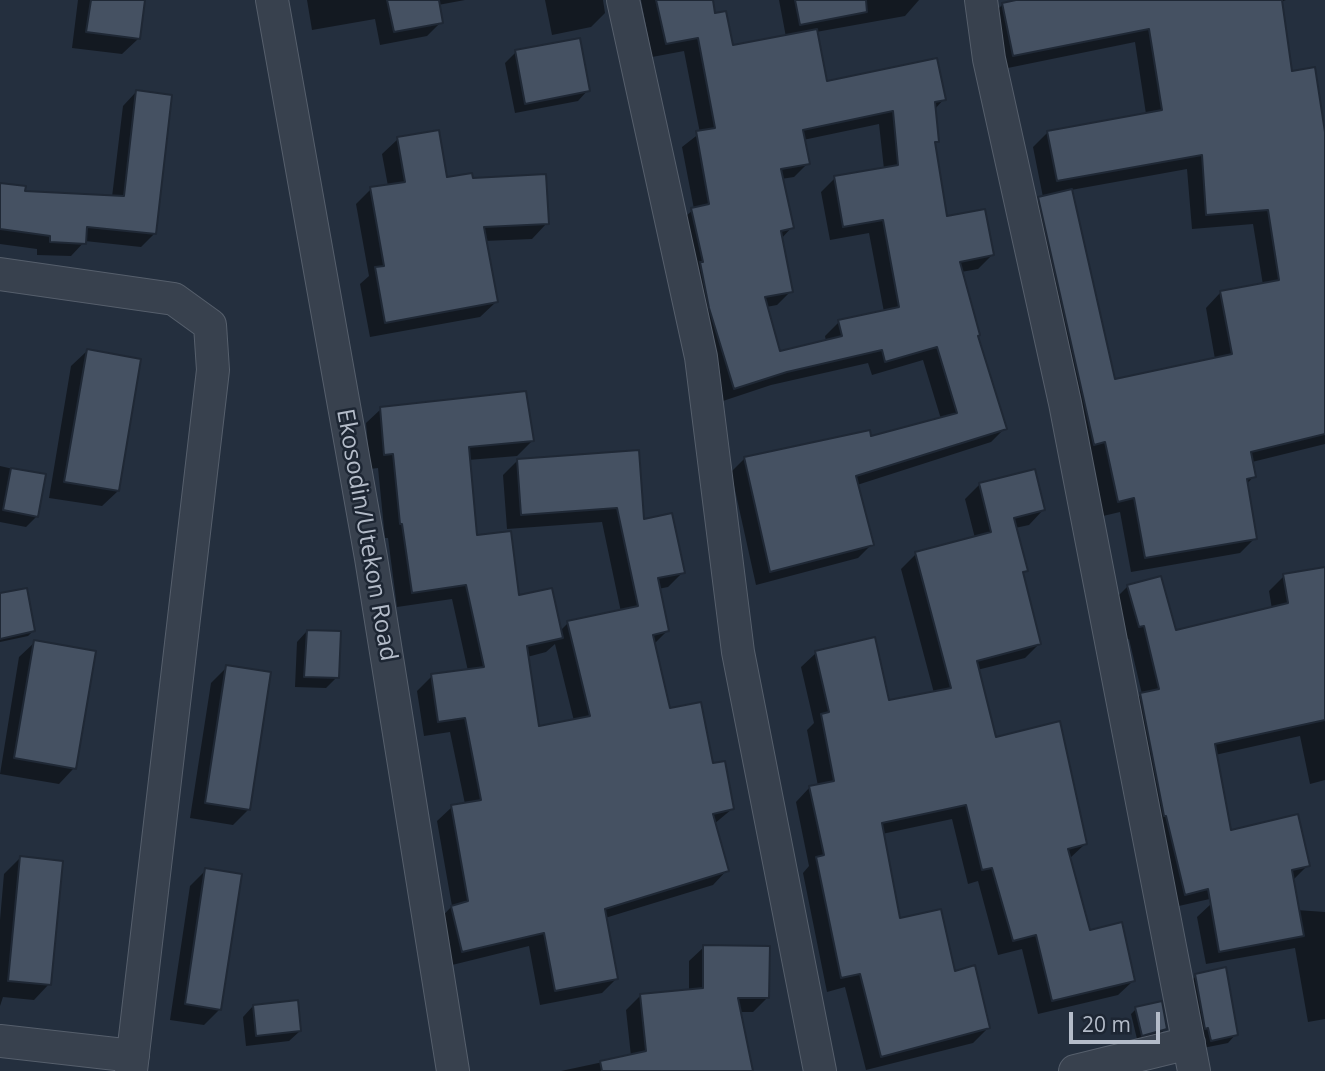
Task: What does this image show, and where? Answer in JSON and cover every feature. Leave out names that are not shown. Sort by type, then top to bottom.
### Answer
[{"type":"street","name":"Ekosodin/Utekon Road","points":[[272,0],[372,558],[453,1071]]},
{"type":"street","points":[[623,0],[701,357],[738,652],[820,1071]]},
{"type":"street","points":[[981,0],[989,59],[1065,403],[1192,1057],[1076,1071]]},
{"type":"street","points":[[0,274],[174,299],[210,324],[213,370],[132,1063],[0,1041]]},
{"type":"building","points":[[91,0],[145,0],[140,39],[86,32]]},
{"type":"building","points":[[387,0],[439,0],[443,23],[394,32]]},
{"type":"building","points":[[656,0],[713,0],[715,13],[726,11],[733,45],[817,29],[827,81],[937,58],[946,100],[935,102],[939,142],[935,142],[947,216],[985,209],[994,255],[960,262],[980,335],[978,336],[1007,429],[856,476],[874,545],[770,572],[744,457],[870,430],[871,436],[957,413],[937,347],[885,362],[882,350],[787,372],[734,389],[709,308],[700,262],[703,262],[691,208],[709,204],[696,131],[715,128],[698,38],[666,44]],"holes":[[[893,111],[898,165],[834,176],[843,227],[883,220],[899,307],[838,320],[842,336],[780,351],[765,297],[793,292],[781,231],[794,228],[781,169],[810,164],[803,130]]]},
{"type":"building","points":[[795,0],[866,0],[867,12],[800,25]]},
{"type":"building","points":[[1016,0],[1282,0],[1292,71],[1315,67],[1325,132],[1325,434],[1251,452],[1256,477],[1247,479],[1257,539],[1145,558],[1134,498],[1118,502],[1105,442],[1094,445],[1038,197],[1072,189],[1115,379],[1232,354],[1220,291],[1279,280],[1268,210],[1206,215],[1202,155],[1057,181],[1047,131],[1162,110],[1149,29],[1013,56],[1002,3]]},
{"type":"building","points":[[580,38],[590,91],[525,104],[515,50]]},
{"type":"building","points":[[136,90],[172,95],[156,234],[87,227],[86,244],[50,242],[50,236],[0,229],[0,183],[26,186],[25,191],[124,196]]},
{"type":"building","points":[[439,130],[447,177],[472,173],[473,178],[546,174],[549,224],[484,227],[498,302],[385,323],[375,267],[384,266],[370,187],[405,182],[397,137]]},
{"type":"building","points":[[87,349],[141,359],[119,491],[64,482]]},
{"type":"building","points":[[526,391],[534,441],[469,447],[477,535],[511,531],[519,595],[552,588],[563,638],[527,646],[539,726],[590,716],[567,621],[638,606],[617,508],[521,515],[517,459],[639,450],[644,519],[672,513],[685,573],[658,578],[669,631],[653,635],[670,708],[701,702],[713,763],[725,761],[734,809],[713,814],[729,871],[605,909],[618,979],[555,991],[544,933],[462,952],[451,906],[468,901],[451,805],[481,800],[465,718],[438,722],[431,674],[484,667],[466,585],[412,593],[400,524],[393,454],[384,455],[380,407]]},
{"type":"building","points":[[11,468],[46,474],[38,517],[3,510]]},
{"type":"building","points":[[1035,469],[1045,510],[1014,518],[1028,571],[1023,572],[1041,644],[977,661],[996,737],[1060,721],[1087,844],[1068,849],[1090,930],[1122,922],[1135,981],[1052,1001],[1036,935],[1013,941],[992,868],[982,870],[966,805],[882,823],[900,918],[941,909],[955,971],[975,965],[990,1028],[881,1057],[860,974],[841,978],[816,857],[824,855],[809,786],[834,781],[821,714],[829,712],[815,651],[875,637],[889,700],[951,688],[915,552],[991,532],[979,483]]},
{"type":"building","points":[[1325,567],[1325,720],[1215,744],[1231,830],[1298,814],[1310,866],[1292,870],[1304,936],[1219,952],[1208,889],[1185,895],[1164,816],[1140,693],[1159,689],[1144,626],[1139,627],[1127,585],[1161,576],[1176,630],[1288,603],[1283,574]]},
{"type":"building","points":[[27,588],[35,631],[0,639],[0,593]]},
{"type":"building","points":[[307,630],[341,631],[339,678],[304,677]]},
{"type":"building","points":[[34,640],[96,651],[76,769],[14,758]]},
{"type":"building","points":[[226,665],[271,672],[250,810],[205,803]]},
{"type":"building","points":[[20,856],[63,861],[51,985],[8,981]]},
{"type":"building","points":[[205,868],[242,874],[221,1010],[185,1004]]},
{"type":"building","points":[[703,945],[770,946],[769,998],[738,998],[753,1071],[602,1071],[600,1061],[646,1051],[640,994],[703,988]]},
{"type":"building","points":[[1226,967],[1238,1035],[1211,1041],[1208,1028],[1205,1029],[1195,974]]},
{"type":"building","points":[[298,1000],[301,1031],[256,1036],[253,1005]]},
{"type":"building","points":[[1162,1001],[1167,1029],[1142,1036],[1135,1007]]}]
